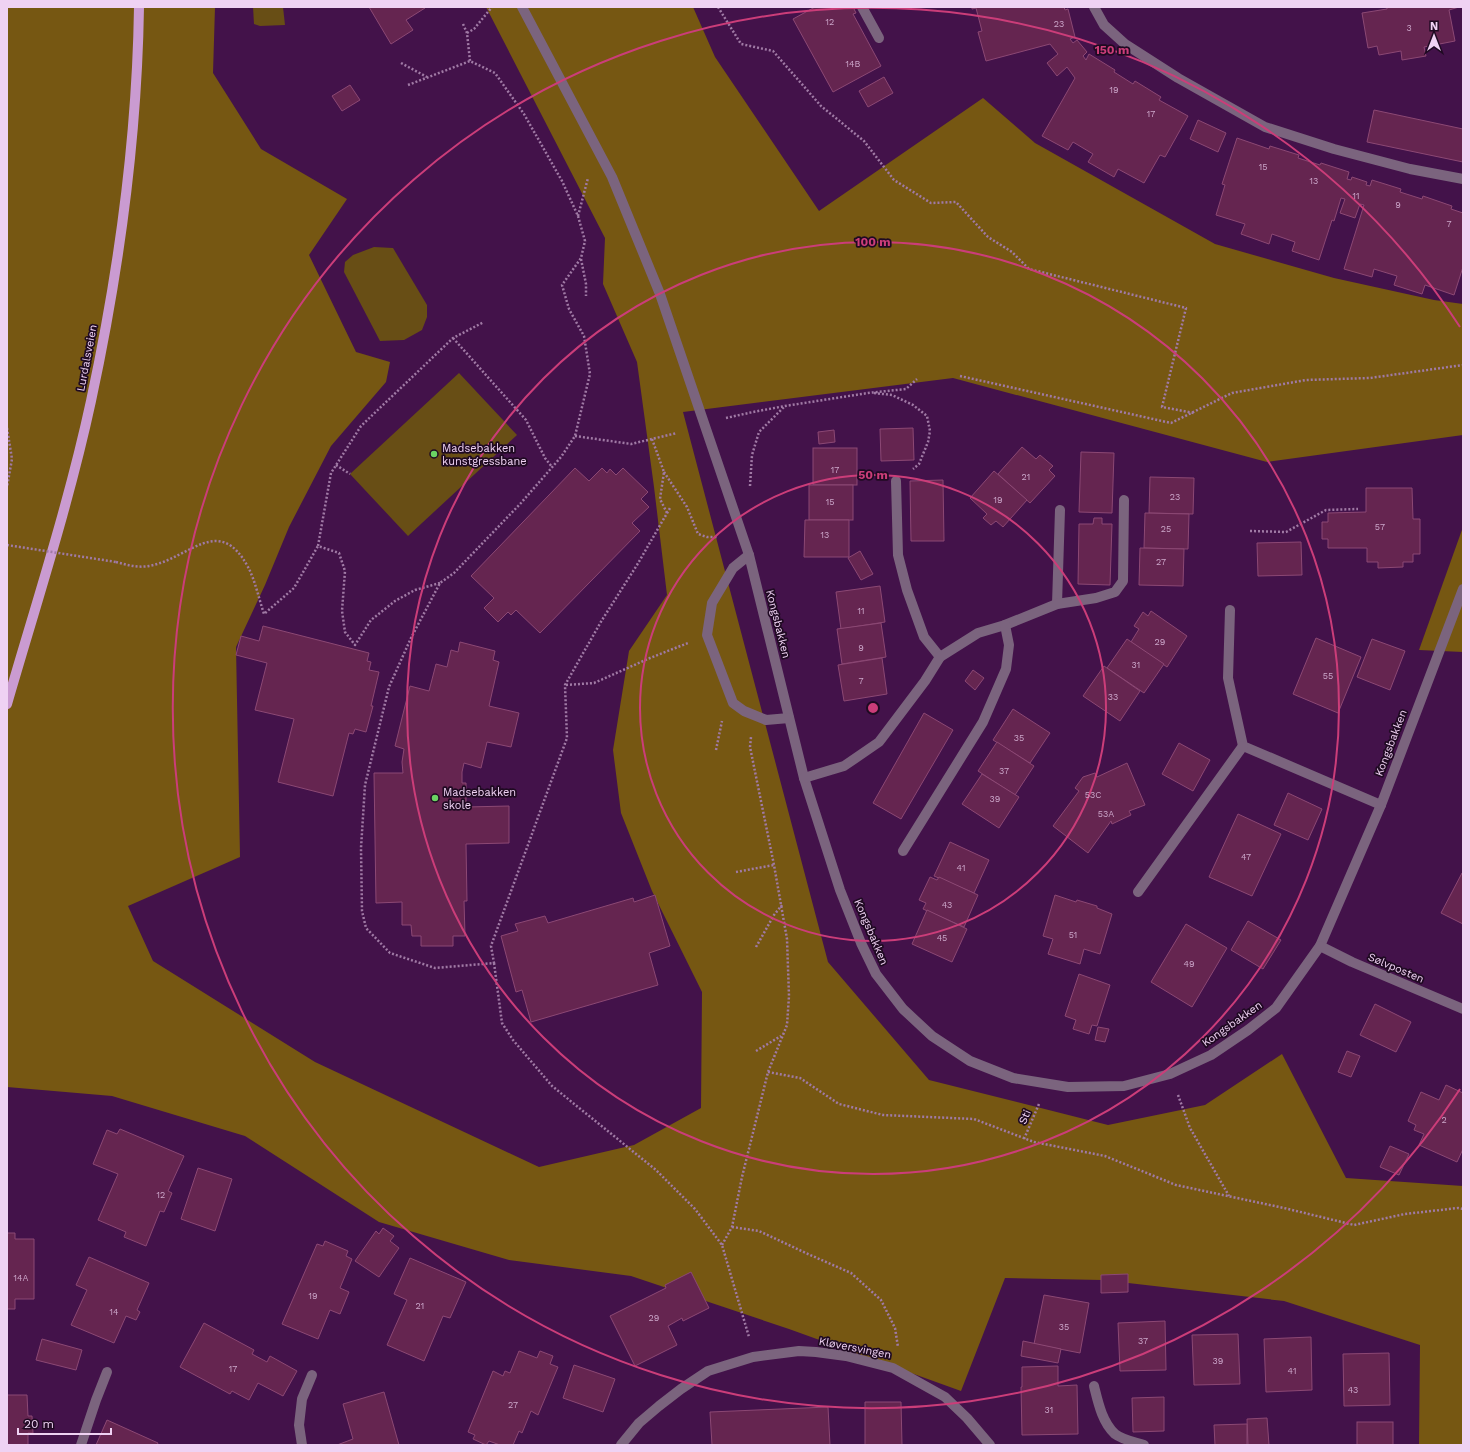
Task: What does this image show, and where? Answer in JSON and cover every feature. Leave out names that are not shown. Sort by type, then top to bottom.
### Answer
[{"type":"main road","name":"Lurdalsveien","points":[[7,704],[63,512],[91,402],[111,298],[125,211],[135,102],[139,7]]},
{"type":"street","name":"Kongsbakken","points":[[522,7],[612,177],[660,294],[749,556],[804,778],[840,890],[862,943],[876,974],[903,1009],[932,1036],[970,1061],[1013,1078],[1060,1086],[1124,1086],[1170,1074],[1211,1055],[1248,1030],[1276,1008],[1320,946],[1381,805],[1463,589]]},
{"type":"street","points":[[862,7],[879,38]]},
{"type":"street","points":[[1094,7],[1104,25],[1125,44],[1178,78],[1265,127],[1334,149],[1410,169],[1463,179]]},
{"type":"street","points":[[896,481],[898,556],[924,636],[940,657]]},
{"type":"street","points":[[804,778],[844,766],[879,742],[925,681],[940,657],[978,633],[1005,625],[1057,604],[1096,598],[1115,592],[1123,581],[1124,500]]},
{"type":"street","points":[[1057,604],[1060,510]]},
{"type":"street","points":[[749,556],[733,568],[712,603],[707,635],[733,703],[744,711],[766,720],[789,718]]},
{"type":"street","points":[[1138,892],[1243,746],[1228,678],[1230,610]]},
{"type":"street","points":[[903,851],[983,722],[1006,669],[1010,645],[1005,625]]},
{"type":"street","points":[[1243,746],[1381,805]]},
{"type":"street","name":"Sølvposten","points":[[1320,946],[1352,962],[1463,1009]]},
{"type":"street","name":"Kløversvingen","points":[[621,1445],[638,1423],[681,1389],[708,1371],[753,1357],[799,1351],[846,1356],[893,1368],[945,1397],[967,1418],[990,1445]]},
{"type":"street","points":[[81,1445],[107,1372]]},
{"type":"street","points":[[302,1445],[299,1425],[302,1399],[312,1375]]},
{"type":"street","points":[[1094,1386],[1100,1408],[1106,1422],[1116,1434],[1127,1440],[1144,1445]]},
{"type":"path","points":[[467,33],[474,29],[492,7]]},
{"type":"path","points":[[718,7],[741,44],[773,51],[821,106],[864,141],[894,180],[931,203],[956,202],[988,237],[1012,252],[1029,269],[1186,308],[1162,407],[1194,412]]},
{"type":"path","points":[[463,24],[467,33],[470,61]]},
{"type":"path","points":[[318,546],[339,553],[345,570],[342,611],[345,632],[355,645],[371,620],[395,601],[415,590],[440,583],[454,573],[521,504],[552,467],[575,436],[590,374],[584,336],[569,309],[562,285],[581,258],[585,240],[578,216],[562,181],[524,114],[495,73],[470,61],[408,85]]},
{"type":"path","points":[[401,63],[427,77]]},
{"type":"path","points":[[578,216],[588,176]]},
{"type":"path","points":[[581,258],[586,284],[586,296]]},
{"type":"path","points":[[7,544],[136,566],[149,566],[167,561],[211,540],[222,541],[235,549],[249,568],[264,614],[294,588],[318,546],[331,473],[361,426],[453,338],[484,322]]},
{"type":"path","points":[[453,338],[526,420],[545,458],[552,467]]},
{"type":"path","points":[[960,376],[1171,424],[1232,393],[1306,380],[1370,378],[1463,365]]},
{"type":"path","points":[[725,419],[785,406],[868,393],[906,389],[917,379]]},
{"type":"path","points":[[868,393],[892,395],[913,405],[927,416],[930,431],[928,442],[919,464],[896,481]]},
{"type":"path","points":[[750,488],[752,455],[759,432],[785,406]]},
{"type":"path","points":[[7,428],[12,459],[7,487]]},
{"type":"path","points":[[575,436],[631,444],[677,433]]},
{"type":"path","points":[[652,439],[664,472],[687,507],[698,534],[707,537],[717,537]]},
{"type":"path","points":[[336,465],[350,474]]},
{"type":"path","points":[[664,472],[660,499],[667,513]]},
{"type":"path","points":[[670,508],[637,565],[602,620],[565,685],[567,738],[490,946],[494,963],[502,1023],[513,1040],[552,1086],[656,1170],[695,1209],[722,1245],[747,1328],[753,1357]]},
{"type":"path","points":[[1250,530],[1286,532],[1326,510],[1358,509]]},
{"type":"path","points":[[440,583],[411,638],[389,687],[365,785],[361,848],[362,912],[366,928],[390,952],[435,968],[494,963]]},
{"type":"path","points":[[565,685],[594,683],[707,635]]},
{"type":"path","points":[[716,750],[722,721],[733,703]]},
{"type":"path","points":[[722,1245],[732,1227],[742,1177],[768,1072],[786,1025],[789,996],[787,939],[782,905],[750,747],[752,734]]},
{"type":"path","points":[[736,872],[774,865]]},
{"type":"path","points":[[756,947],[774,915],[782,905]]},
{"type":"path","points":[[756,1051],[782,1036]]},
{"type":"path","points":[[768,1072],[800,1078],[839,1104],[883,1115],[974,1119],[1034,1142],[1105,1156],[1176,1185],[1284,1208],[1354,1225],[1405,1214],[1458,1208],[1463,1209]]},
{"type":"path","points":[[1170,1074],[1190,1128],[1229,1196]]},
{"type":"path","name":"Sti","points":[[1024,1139],[1040,1103]]},
{"type":"path","points":[[732,1227],[759,1231],[851,1273],[881,1300],[895,1328],[898,1344],[893,1368]]},
{"type":"shaded area","points":[[7,7],[215,7],[213,73],[261,149],[347,199],[309,255],[356,352],[390,362],[386,382],[331,446],[289,527],[265,585],[236,647],[240,857],[128,906],[153,961],[315,1062],[539,1167],[634,1145],[701,1108],[702,992],[652,891],[621,813],[613,750],[629,651],[667,595],[637,362],[603,284],[605,238],[486,7],[693,7],[715,57],[819,211],[983,98],[1035,143],[1215,244],[1334,278],[1434,300],[1463,304],[1463,435],[1267,462],[953,378],[683,412],[828,962],[929,1080],[1108,1125],[1205,1105],[1282,1054],[1346,1178],[1463,1186],[1463,1445],[1419,1445],[1420,1345],[1284,1301],[1102,1280],[1005,1278],[961,1391],[789,1329],[631,1276],[509,1260],[379,1222],[245,1136],[112,1096],[7,1087]]},
{"type":"shaded area","points":[[253,7],[283,7],[285,25],[260,26],[254,24]]},
{"type":"shaded area","points":[[374,247],[393,248],[427,305],[427,317],[422,330],[404,340],[380,341],[344,272],[345,262],[353,255]]},
{"type":"shaded area","name":"Madsebakken kunstgressbane","points":[[459,373],[517,435],[408,536],[350,474]]},
{"type":"shaded area","points":[[1463,527],[1463,652],[1419,650]]},
{"type":"building","points":[[369,7],[425,8],[406,20],[413,30],[391,44]]},
{"type":"building","points":[[815,7],[853,7],[856,13],[853,14],[881,66],[833,92],[793,19]]},
{"type":"building","points":[[972,7],[1064,7],[1065,10],[1068,9],[1075,37],[1070,39],[1073,43],[1077,40],[1087,52],[1083,56],[1086,60],[1089,54],[1115,70],[1114,72],[1133,84],[1135,81],[1161,97],[1159,100],[1188,116],[1165,157],[1160,155],[1144,183],[1118,169],[1114,177],[1088,162],[1093,154],[1073,142],[1068,150],[1042,136],[1075,78],[1067,67],[1057,76],[1047,63],[1058,54],[1050,44],[986,61],[978,32],[982,31],[976,8],[972,9]]},
{"type":"building","points":[[1387,7],[1459,7],[1449,10],[1455,41],[1424,47],[1426,56],[1402,60],[1401,51],[1379,55],[1377,46],[1368,48],[1362,13],[1387,9]]},
{"type":"building","points":[[884,77],[893,93],[868,107],[859,91]]},
{"type":"building","points":[[350,85],[360,100],[342,111],[332,96]]},
{"type":"building","points":[[1374,110],[1463,129],[1463,162],[1367,142]]},
{"type":"building","points":[[1198,120],[1226,133],[1218,152],[1190,139]]},
{"type":"building","points":[[1237,138],[1269,149],[1270,146],[1299,155],[1298,158],[1320,165],[1321,163],[1349,172],[1347,179],[1351,180],[1352,177],[1367,182],[1366,185],[1370,186],[1372,180],[1401,189],[1400,192],[1422,199],[1423,196],[1452,206],[1451,209],[1463,213],[1463,267],[1454,295],[1425,285],[1422,294],[1394,285],[1397,276],[1374,269],[1372,277],[1344,269],[1364,205],[1360,204],[1355,218],[1340,213],[1345,199],[1341,198],[1319,260],[1292,251],[1295,242],[1272,234],[1269,244],[1241,234],[1245,224],[1216,215],[1225,185],[1222,184]]},
{"type":"building","points":[[913,428],[914,460],[881,461],[880,429]]},
{"type":"building","points":[[834,430],[835,442],[819,444],[818,432]]},
{"type":"building","points":[[1022,447],[1036,459],[1040,455],[1053,466],[1049,470],[1055,476],[1030,503],[998,474]]},
{"type":"building","points":[[813,448],[857,448],[857,485],[813,485]]},
{"type":"building","points":[[1081,452],[1114,453],[1112,513],[1079,512]]},
{"type":"building","points":[[575,468],[589,481],[602,468],[607,473],[610,469],[616,475],[623,468],[648,492],[641,499],[649,507],[632,523],[640,531],[540,633],[516,610],[511,615],[508,612],[498,622],[484,608],[494,598],[471,576]]},
{"type":"building","points":[[994,471],[1027,500],[1003,527],[996,521],[991,525],[983,518],[987,514],[970,498]]},
{"type":"building","points":[[1150,477],[1194,478],[1193,514],[1149,513]]},
{"type":"building","points":[[943,480],[944,541],[911,541],[910,481]]},
{"type":"building","points":[[809,485],[853,485],[853,520],[809,520]]},
{"type":"building","points":[[1366,488],[1412,488],[1413,519],[1420,519],[1420,554],[1413,554],[1413,562],[1403,562],[1403,567],[1378,568],[1378,562],[1367,562],[1367,548],[1328,548],[1328,539],[1322,539],[1322,522],[1328,522],[1328,513],[1366,512]]},
{"type":"building","points":[[1145,513],[1189,514],[1188,549],[1144,548]]},
{"type":"building","points":[[1094,518],[1102,518],[1102,524],[1112,524],[1110,585],[1078,584],[1079,524],[1093,524]]},
{"type":"building","points":[[805,520],[849,520],[849,557],[804,557]]},
{"type":"building","points":[[1301,542],[1302,575],[1258,576],[1257,543]]},
{"type":"building","points":[[1140,548],[1184,549],[1183,586],[1139,585]]},
{"type":"building","points":[[860,551],[873,574],[861,580],[848,558]]},
{"type":"building","points":[[880,586],[885,622],[841,629],[836,592]]},
{"type":"building","points":[[1151,611],[1187,636],[1167,667],[1131,642],[1139,629],[1134,626],[1143,612],[1148,616]]},
{"type":"building","points":[[881,623],[886,657],[842,664],[837,629]]},
{"type":"building","points":[[263,626],[369,653],[367,661],[371,662],[369,670],[379,672],[371,706],[373,706],[366,732],[355,729],[353,734],[349,733],[333,796],[278,782],[294,719],[255,710],[267,663],[236,655],[241,636],[259,641]]},
{"type":"building","points":[[1316,638],[1361,657],[1338,713],[1293,694]]},
{"type":"building","points":[[1127,639],[1164,664],[1144,693],[1107,668]]},
{"type":"building","points":[[1372,639],[1405,651],[1390,690],[1357,677]]},
{"type":"building","points":[[460,642],[495,651],[493,660],[499,662],[489,706],[519,713],[511,747],[487,742],[481,768],[464,763],[462,772],[462,783],[466,783],[466,807],[509,806],[509,843],[466,844],[467,901],[464,901],[465,936],[453,936],[453,946],[421,946],[421,936],[412,936],[411,925],[402,925],[402,902],[376,903],[374,773],[403,773],[402,762],[404,749],[395,746],[410,686],[429,691],[436,664],[447,667],[451,650],[458,652]]},
{"type":"building","points":[[882,658],[887,694],[844,701],[838,665]]},
{"type":"building","points":[[1104,666],[1140,691],[1120,721],[1083,696]]},
{"type":"building","points":[[973,670],[984,678],[975,690],[965,681]]},
{"type":"building","points":[[1013,709],[1050,733],[1030,763],[993,740]]},
{"type":"building","points":[[924,713],[953,730],[901,819],[873,803]]},
{"type":"building","points":[[997,742],[1034,766],[1015,795],[978,771]]},
{"type":"building","points":[[1179,743],[1210,760],[1193,791],[1162,774]]},
{"type":"building","points":[[1127,763],[1145,805],[1129,811],[1131,815],[1112,824],[1111,821],[1088,853],[1053,826],[1079,791],[1075,788],[1083,777],[1095,773],[1097,777]]},
{"type":"building","points":[[982,774],[1019,797],[999,828],[962,804]]},
{"type":"building","points":[[1288,793],[1322,809],[1308,840],[1274,825]]},
{"type":"building","points":[[1238,814],[1281,834],[1252,896],[1209,877]]},
{"type":"building","points":[[950,842],[989,860],[974,893],[934,876]]},
{"type":"building","points":[[1463,873],[1463,924],[1441,913]]},
{"type":"building","points":[[930,877],[937,880],[939,877],[978,895],[964,927],[923,909],[926,903],[919,900]]},
{"type":"building","points":[[655,895],[670,946],[649,953],[658,985],[531,1022],[522,990],[516,992],[501,936],[518,931],[515,924],[545,916],[548,923],[633,898],[634,902]]},
{"type":"building","points":[[1055,895],[1076,902],[1077,900],[1097,906],[1097,908],[1112,914],[1100,954],[1084,949],[1080,964],[1048,954],[1053,939],[1043,936]]},
{"type":"building","points":[[927,910],[967,929],[952,962],[912,944]]},
{"type":"building","points":[[1248,921],[1281,940],[1263,969],[1231,950]]},
{"type":"building","points":[[1186,924],[1227,948],[1192,1007],[1151,982]]},
{"type":"building","points":[[1079,974],[1110,985],[1097,1026],[1092,1025],[1089,1034],[1073,1029],[1076,1020],[1065,1016]]},
{"type":"building","points":[[1375,1004],[1411,1022],[1396,1052],[1360,1035]]},
{"type":"building","points":[[1098,1027],[1109,1029],[1105,1042],[1095,1040]]},
{"type":"building","points":[[1347,1051],[1360,1056],[1351,1077],[1338,1072]]},
{"type":"building","points":[[1446,1085],[1463,1093],[1463,1149],[1457,1162],[1419,1145],[1424,1134],[1414,1130],[1416,1125],[1408,1121],[1421,1092],[1439,1100]]},
{"type":"building","points":[[120,1129],[184,1156],[168,1191],[172,1193],[164,1212],[160,1211],[146,1246],[124,1237],[126,1232],[98,1220],[118,1174],[93,1164],[107,1130],[117,1134]]},
{"type":"building","points":[[1390,1146],[1409,1154],[1399,1175],[1380,1167]]},
{"type":"building","points":[[198,1168],[232,1179],[215,1231],[181,1219]]},
{"type":"building","points":[[383,1228],[394,1236],[390,1241],[399,1248],[379,1277],[355,1261],[376,1231],[379,1234]]},
{"type":"building","points":[[7,1233],[15,1233],[15,1239],[34,1239],[34,1299],[15,1299],[15,1309],[7,1309]]},
{"type":"building","points":[[325,1241],[348,1251],[346,1256],[352,1259],[340,1288],[349,1292],[340,1314],[330,1310],[318,1339],[282,1324],[317,1244],[323,1246]]},
{"type":"building","points":[[89,1257],[149,1283],[137,1310],[140,1312],[136,1320],[126,1316],[114,1343],[71,1325],[87,1290],[76,1285]]},
{"type":"building","points":[[410,1258],[466,1282],[450,1318],[443,1316],[424,1361],[387,1345],[407,1300],[394,1294]]},
{"type":"building","points":[[691,1272],[709,1308],[683,1321],[682,1318],[668,1326],[677,1345],[635,1366],[610,1316],[666,1288],[665,1285]]},
{"type":"building","points":[[1128,1274],[1128,1292],[1101,1293],[1101,1275]]},
{"type":"building","points":[[1044,1295],[1089,1303],[1080,1353],[1034,1344]]},
{"type":"building","points":[[1165,1321],[1166,1370],[1120,1371],[1118,1323]]},
{"type":"building","points":[[204,1323],[254,1350],[252,1354],[267,1362],[270,1356],[297,1371],[283,1396],[258,1383],[249,1400],[232,1391],[230,1394],[180,1367]]},
{"type":"building","points":[[1238,1334],[1240,1384],[1194,1385],[1192,1335]]},
{"type":"building","points":[[1311,1337],[1312,1390],[1266,1392],[1264,1339]]},
{"type":"building","points":[[42,1339],[82,1350],[76,1370],[36,1360]]},
{"type":"building","points":[[1023,1341],[1061,1349],[1058,1363],[1021,1356]]},
{"type":"building","points":[[519,1351],[537,1358],[540,1351],[553,1356],[550,1364],[558,1367],[538,1415],[531,1411],[522,1433],[519,1431],[513,1445],[500,1445],[489,1441],[486,1445],[473,1439],[475,1435],[468,1432],[493,1371],[503,1376],[505,1371],[510,1373]]},
{"type":"building","points":[[1389,1353],[1390,1405],[1344,1406],[1343,1354]]},
{"type":"building","points":[[574,1365],[615,1379],[603,1412],[563,1398]]},
{"type":"building","points":[[1058,1366],[1058,1386],[1077,1385],[1078,1434],[1022,1435],[1022,1367]]},
{"type":"building","points":[[384,1392],[399,1445],[337,1445],[353,1439],[343,1404]]},
{"type":"building","points":[[7,1395],[27,1395],[28,1416],[32,1416],[33,1433],[28,1433],[28,1445],[7,1445]]},
{"type":"building","points":[[1164,1397],[1164,1431],[1133,1432],[1132,1398]]},
{"type":"building","points":[[865,1402],[901,1402],[902,1445],[865,1445]]},
{"type":"building","points":[[828,1407],[830,1445],[712,1445],[710,1412]]},
{"type":"building","points":[[1267,1418],[1269,1445],[1248,1445],[1247,1419]]},
{"type":"building","points":[[107,1420],[158,1443],[157,1445],[96,1445]]},
{"type":"building","points":[[1357,1422],[1393,1422],[1393,1445],[1357,1445]]},
{"type":"building","points":[[1247,1424],[1247,1445],[1215,1445],[1214,1425]]},
{"type":"place","name":"Madsebakken kunstgressbane","points":[[434,454]]},
{"type":"place","name":"Madsebakken skole","points":[[435,798]]}]
